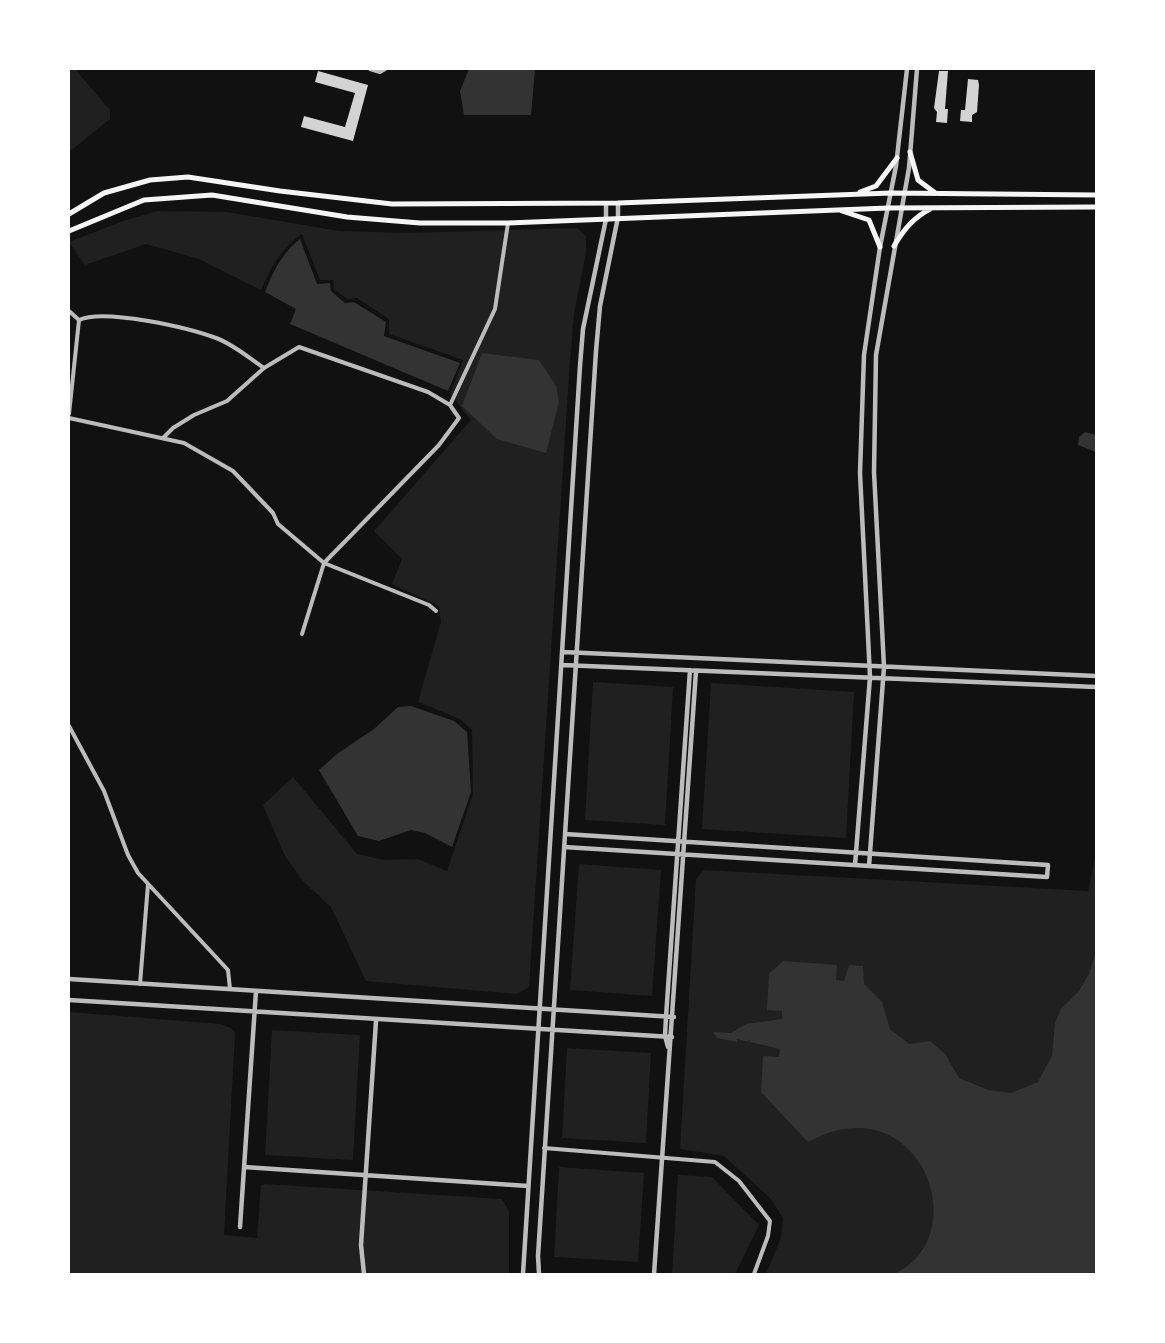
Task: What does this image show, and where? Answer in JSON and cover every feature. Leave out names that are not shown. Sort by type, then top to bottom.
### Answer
[{"type":"main road","points":[[910,152],[918,180],[928,190],[938,193]]},
{"type":"main road","points":[[856,194],[876,186],[897,158]]},
{"type":"main road","points":[[69,214],[104,193],[150,180],[188,177],[280,191],[392,204],[606,204],[891,193],[1096,195]]},
{"type":"main road","points":[[69,231],[144,200],[212,195],[347,217],[420,223],[508,223],[888,208],[1096,207]]},
{"type":"main road","points":[[894,246],[905,228],[921,214],[934,207]]},
{"type":"main road","points":[[835,210],[869,220],[880,247]]},
{"type":"street","points":[[370,69],[380,72],[385,69]]},
{"type":"street","points":[[855,865],[870,677],[860,473],[864,355],[880,247],[897,158],[907,69]]},
{"type":"street","points":[[869,866],[884,667],[873,472],[874,385],[876,355],[910,152],[917,69]]},
{"type":"street","points":[[539,1274],[544,1148],[579,653],[596,351],[600,306],[618,217],[618,203]]},
{"type":"street","points":[[523,1274],[583,329],[606,219],[606,204]]},
{"type":"street","points":[[450,405],[495,309],[508,223]]},
{"type":"street","points":[[69,311],[79,320]]},
{"type":"street","points":[[79,320],[102,316],[180,328],[219,339],[264,368]]},
{"type":"street","points":[[79,320],[69,416],[184,443],[233,471],[273,513],[278,524],[324,563],[429,605],[436,611]]},
{"type":"street","points":[[163,438],[173,428],[194,415],[227,401],[264,368],[299,347],[428,392],[450,405],[459,418],[439,445],[324,563],[302,634]]},
{"type":"street","points":[[563,652],[1096,676]]},
{"type":"street","points":[[562,665],[1096,687]]},
{"type":"street","points":[[681,841],[690,670]]},
{"type":"street","points":[[669,1049],[665,1036],[666,1017],[696,671]]},
{"type":"street","points":[[69,726],[104,791],[128,855],[148,884],[228,970],[230,990]]},
{"type":"street","points":[[564,847],[1047,877],[1048,865],[565,834]]},
{"type":"street","points":[[654,1274],[669,1049],[674,1017],[680,854]]},
{"type":"street","points":[[140,984],[148,884]]},
{"type":"street","points":[[69,979],[540,1006],[674,1017]]},
{"type":"street","points":[[240,1227],[256,991]]},
{"type":"street","points":[[69,1000],[672,1037]]},
{"type":"street","points":[[364,1274],[361,1245],[376,1020]]},
{"type":"street","points":[[544,1148],[714,1162],[739,1181],[770,1221],[768,1236],[754,1274]]},
{"type":"street","points":[[244,1167],[528,1186]]},
{"type":"shaded area","points":[[69,69],[75,69],[110,110],[110,119],[69,152]]},
{"type":"shaded area","points":[[469,69],[535,69],[531,115],[464,115],[460,91]]},
{"type":"shaded area","points":[[158,211],[227,212],[339,231],[408,233],[577,228],[586,236],[586,252],[574,314],[570,360],[529,987],[517,994],[366,981],[331,907],[304,882],[285,856],[263,805],[293,777],[357,854],[385,860],[418,859],[447,871],[473,794],[472,730],[460,719],[418,702],[441,622],[439,606],[392,584],[402,559],[374,531],[471,420],[450,394],[463,360],[389,334],[389,319],[357,298],[347,299],[334,289],[333,280],[320,280],[302,234],[282,252],[261,290],[199,259],[146,244],[85,265],[69,242],[123,221]]},
{"type":"shaded area","points":[[300,239],[317,284],[330,283],[331,291],[345,303],[354,302],[386,322],[384,336],[460,363],[448,391],[290,324],[296,309],[265,292],[279,263]]},
{"type":"shaded area","points":[[482,353],[539,360],[556,386],[559,402],[546,453],[497,439],[462,406]]},
{"type":"shaded area","points":[[1085,432],[1096,435],[1096,452],[1078,445],[1079,437]]},
{"type":"shaded area","points":[[593,682],[673,687],[665,825],[585,820]]},
{"type":"shaded area","points":[[711,683],[854,692],[846,838],[702,829]]},
{"type":"shaded area","points":[[411,706],[454,721],[467,732],[471,792],[452,847],[425,833],[411,830],[379,841],[358,836],[319,770],[337,754],[374,729],[398,707]]},
{"type":"shaded area","points":[[1096,853],[1096,1274],[766,1274],[781,1238],[783,1218],[770,1198],[724,1156],[680,1149],[696,879],[704,870],[1088,891]]},
{"type":"shaded area","points":[[579,864],[661,870],[652,996],[570,990]]},
{"type":"shaded area","points":[[1096,952],[1096,1274],[894,1274],[919,1255],[932,1229],[933,1199],[924,1171],[906,1147],[880,1132],[847,1129],[808,1142],[761,1092],[763,1056],[779,1057],[780,1049],[750,1042],[749,1039],[748,1042],[737,1039],[737,1042],[717,1038],[713,1032],[731,1033],[746,1024],[782,1019],[782,1011],[767,1010],[769,974],[783,961],[837,965],[836,980],[844,981],[849,965],[863,966],[864,984],[882,1002],[890,1029],[909,1044],[930,1041],[945,1054],[959,1078],[988,1090],[1011,1093],[1038,1082],[1052,1056],[1055,1023],[1061,1009],[1079,991],[1089,974]]},
{"type":"shaded area","points":[[69,1012],[220,1024],[231,1028],[235,1033],[224,1235],[257,1238],[261,1185],[265,1184],[502,1199],[509,1211],[509,1274],[69,1274]]},
{"type":"shaded area","points":[[272,1030],[360,1035],[353,1160],[265,1155]]},
{"type":"shaded area","points":[[567,1048],[651,1053],[646,1143],[562,1138]]},
{"type":"shaded area","points":[[559,1167],[644,1173],[638,1262],[554,1257]]},
{"type":"shaded area","points":[[678,1175],[712,1177],[759,1225],[735,1274],[672,1274]]},
{"type":"building","points":[[318,71],[368,85],[353,141],[301,127],[304,116],[345,127],[355,93],[315,82]]},
{"type":"building","points":[[939,71],[948,71],[945,109],[948,109],[947,123],[936,122],[937,112],[934,108]]},
{"type":"building","points":[[968,79],[978,80],[979,85],[977,112],[972,115],[972,122],[960,121],[961,110],[965,110]]}]
